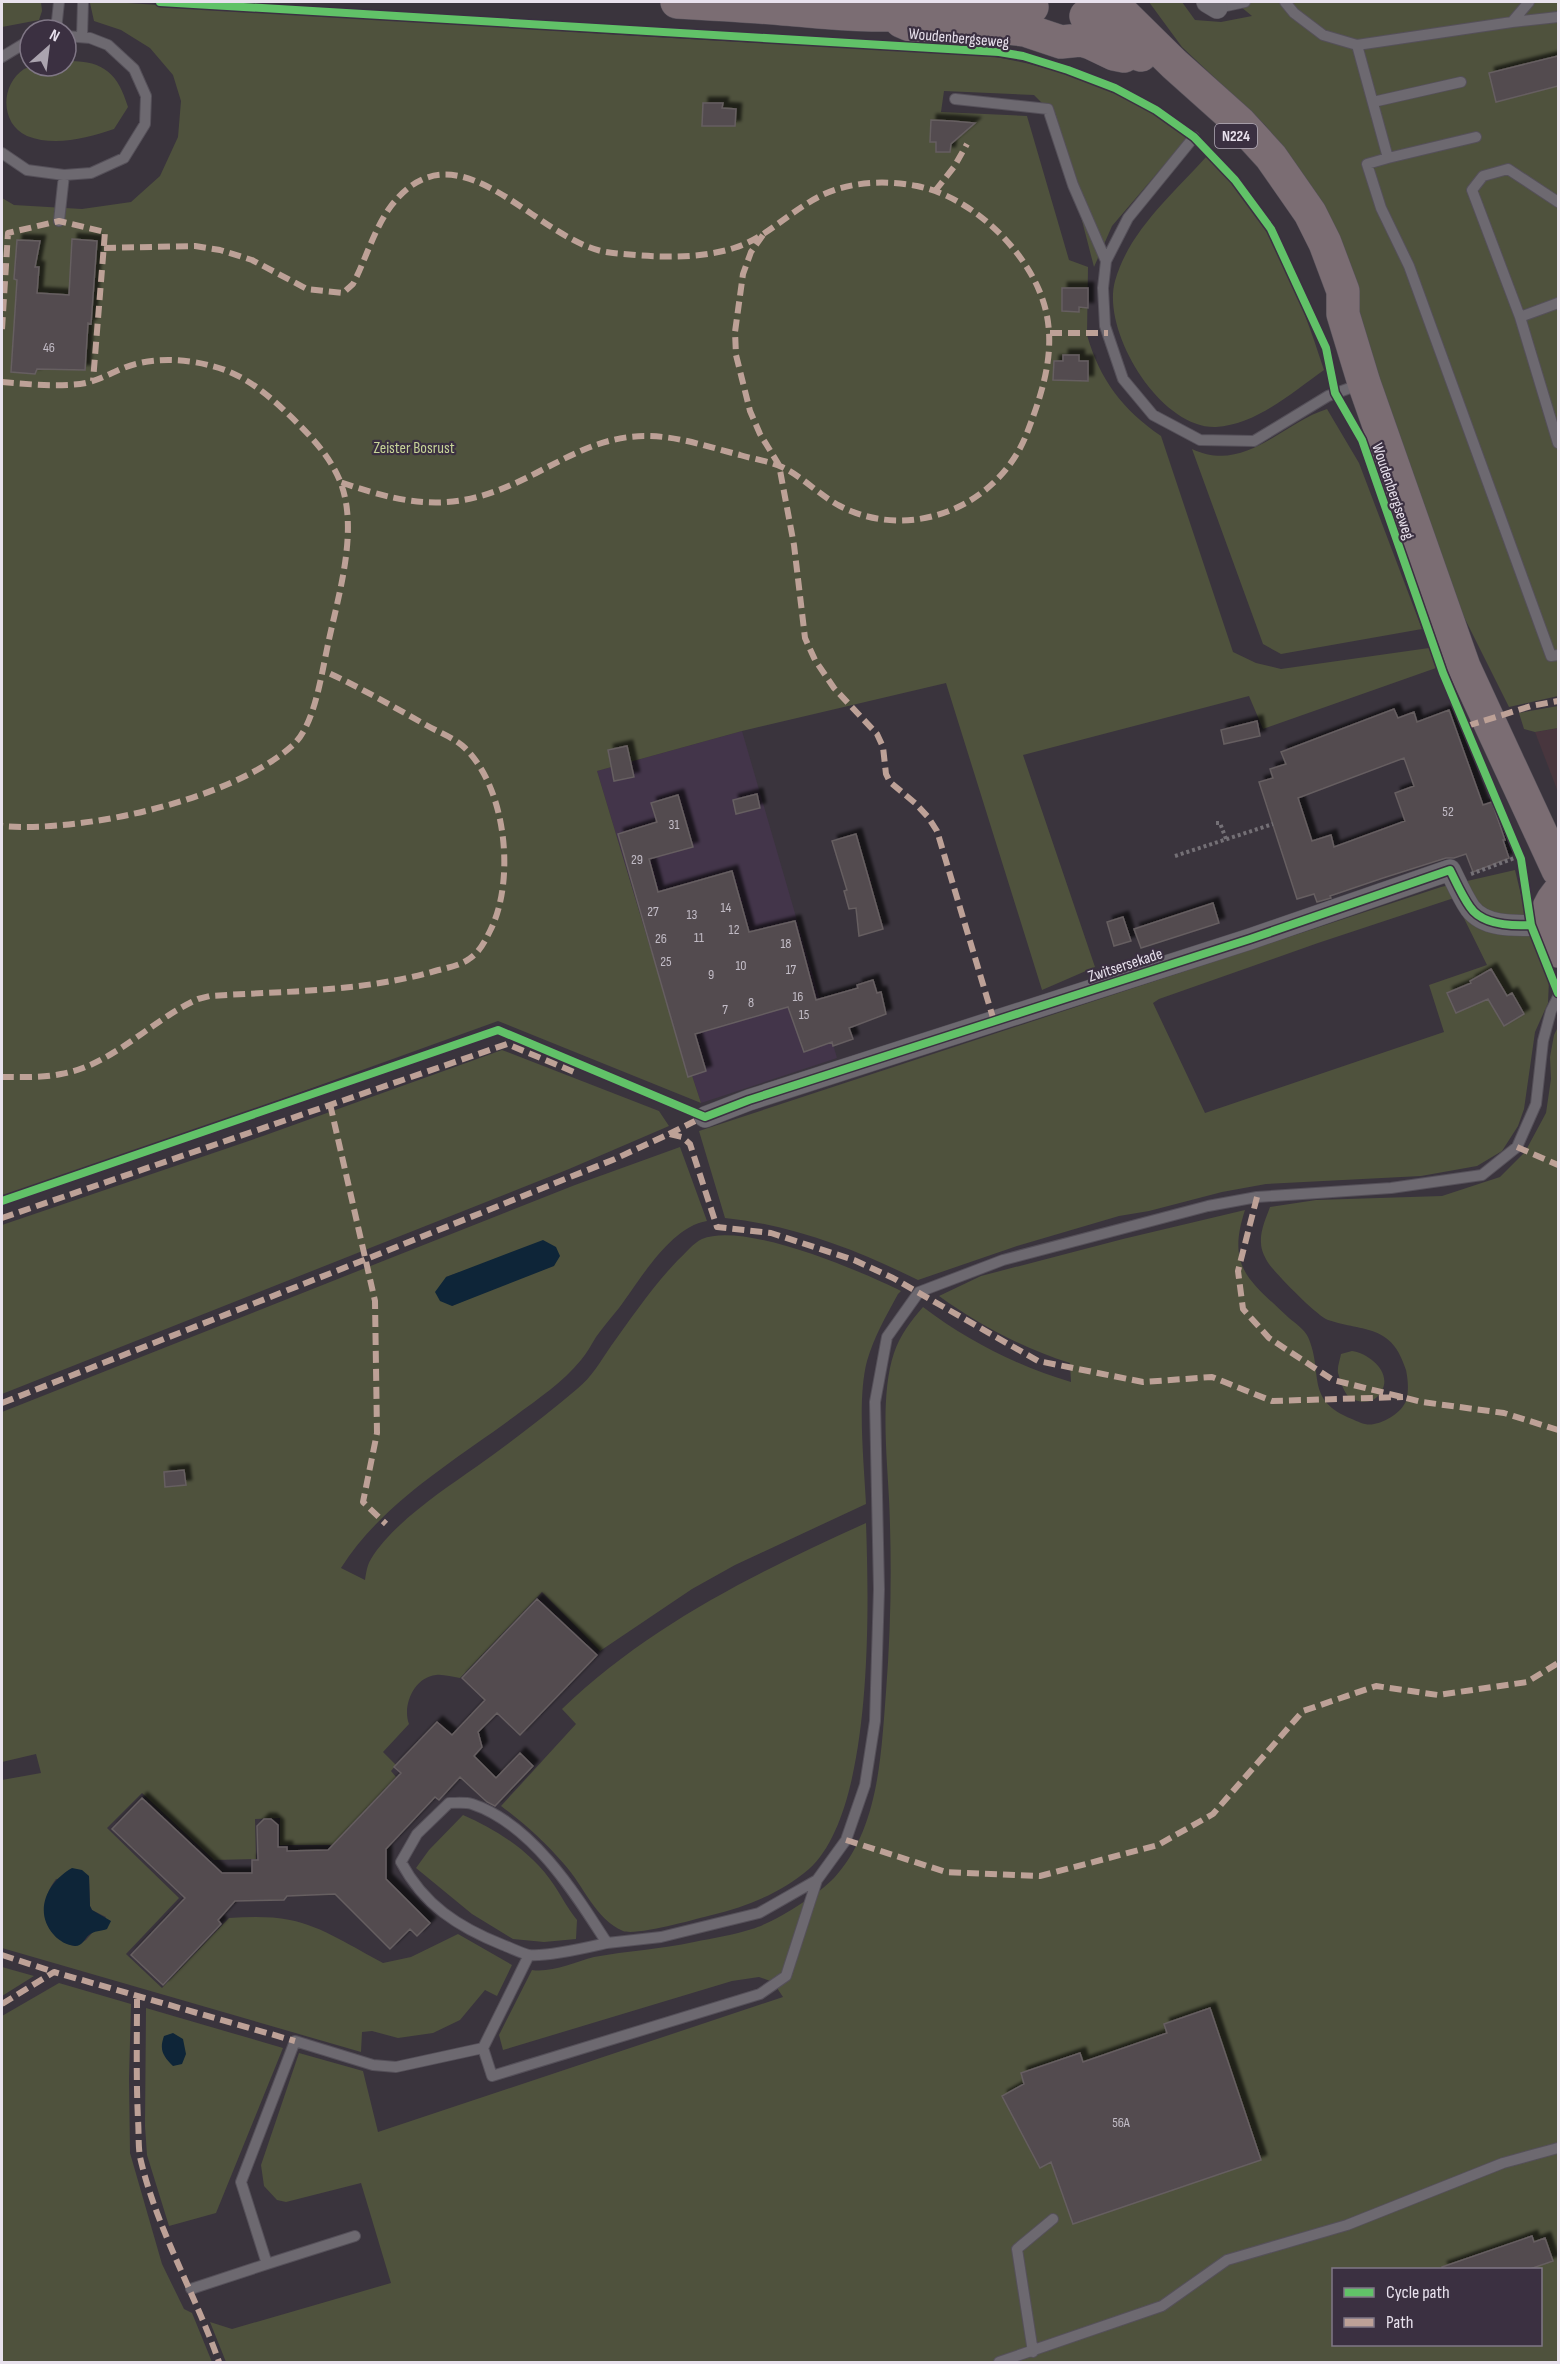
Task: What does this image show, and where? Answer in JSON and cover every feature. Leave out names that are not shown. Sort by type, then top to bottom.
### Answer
[{"type":"main road","name":"Woudenbergseweg","points":[[677,2],[862,15],[912,12],[945,4],[974,9],[1019,3],[1030,4]]},
{"type":"main road","points":[[1139,2],[1147,16],[1151,51]]},
{"type":"main road","name":"N224","points":[[1030,4],[1046,16],[1057,20],[1072,20],[1100,6],[1102,26],[1151,51]]},
{"type":"main road","name":"N224","points":[[883,14],[922,30],[1010,28],[1025,30],[1061,42],[1081,40],[1114,54],[1151,51]]},
{"type":"main road","name":"Woudenbergseweg","points":[[1151,51],[1263,165],[1287,197],[1305,230],[1323,268],[1331,294],[1343,314],[1364,382],[1532,855]]},
{"type":"main road","points":[[1552,938],[1547,911],[1558,893]]},
{"type":"street","points":[[1450,870],[1471,909],[1481,916],[1552,938]]},
{"type":"street","name":"Zwitsersekade","points":[[705,1117],[794,1086],[1250,939],[1450,870]]},
{"type":"lane","points":[[57,18],[59,2]]},
{"type":"lane","points":[[82,37],[83,2]]},
{"type":"lane","points":[[1212,5],[1245,2]]},
{"type":"lane","points":[[1286,2],[1294,13],[1323,35],[1357,45],[1558,17]]},
{"type":"lane","points":[[1512,22],[1526,3]]},
{"type":"lane","points":[[2,153],[27,170],[64,175],[90,173],[124,158],[145,124],[146,96],[134,69],[108,45],[90,38],[78,37]]},
{"type":"lane","points":[[1357,45],[1388,158]]},
{"type":"lane","points":[[2,57],[18,47]]},
{"type":"lane","points":[[1373,102],[1461,82]]},
{"type":"lane","points":[[955,99],[1048,109],[1073,185],[1106,261]]},
{"type":"lane","points":[[1194,137],[1128,218],[1106,261],[1103,288],[1106,326],[1123,379],[1153,415],[1200,441],[1254,441],[1328,396],[1364,382]]},
{"type":"lane","points":[[1476,137],[1368,164],[1381,208],[1409,266],[1551,656],[1558,655]]},
{"type":"lane","points":[[1558,202],[1508,169],[1483,176],[1472,190],[1520,317],[1558,443]]},
{"type":"lane","points":[[59,221],[64,175]]},
{"type":"lane","points":[[1520,317],[1558,303]]},
{"type":"lane","points":[[529,1955],[483,2048],[492,2076],[760,1994],[786,1976],[817,1880],[846,1840],[865,1785],[874,1721],[879,1589],[875,1402],[887,1337],[920,1292],[1003,1260],[1208,1206],[1257,1197],[1391,1188],[1482,1175],[1517,1147],[1536,1104],[1544,1041],[1551,1011],[1558,997]]},
{"type":"lane","points":[[607,1943],[566,1883],[532,1842],[494,1814],[470,1803],[449,1803],[417,1834],[401,1862],[412,1883],[447,1918],[529,1955],[661,1937],[759,1913],[817,1880]]},
{"type":"lane","points":[[267,2264],[242,2182],[294,2041],[373,2065],[396,2067],[483,2048]]},
{"type":"lane","points":[[999,2362],[1162,2306],[1227,2260],[1347,2225],[1503,2163],[1558,2148]]},
{"type":"lane","points":[[1033,2352],[1017,2249],[1053,2219]]},
{"type":"lane","points":[[191,2289],[355,2236]]},
{"type":"path","points":[[1216,823],[1220,823],[1226,839]]},
{"type":"path","points":[[1175,856],[1272,824]]},
{"type":"path","points":[[1450,870],[1472,874],[1532,855]]},
{"type":"path","points":[[1523,870],[1532,855]]},
{"type":"shaded area","points":[[1558,728],[1558,792],[1535,732]]},
{"type":"shaded area","points":[[742,731],[837,1058],[701,1103],[649,944],[597,771]]},
{"type":"green space","points":[[2,2],[41,2],[40,18],[18,18],[18,24],[2,27]]},
{"type":"green space","name":"Zeister Bosrust","points":[[112,2],[989,56],[1043,67],[1068,75],[1141,107],[1188,137],[1112,226],[1094,267],[1063,147],[1048,109],[1034,95],[944,91],[941,112],[1027,116],[1069,260],[1088,267],[1087,335],[1092,351],[1114,392],[1135,415],[1161,436],[1233,652],[1256,663],[1281,669],[1429,648],[1436,668],[1263,729],[1249,696],[1023,755],[1095,967],[1042,990],[946,683],[742,731],[597,771],[649,944],[701,1103],[498,1021],[246,1112],[2,1196],[2,198],[14,205],[82,209],[131,202],[160,176],[178,137],[181,101],[173,75],[150,48],[121,30],[94,21],[90,3]]},
{"type":"green space","points":[[1149,2],[1182,2],[1195,20],[1221,22],[1252,16],[1235,2],[1558,2],[1558,696],[1509,707],[1443,575],[1288,154],[1265,125],[1182,47]]},
{"type":"green space","points":[[78,61],[90,63],[99,66],[114,77],[128,107],[114,129],[60,141],[27,136],[12,123],[6,104],[7,94],[18,74],[18,78],[78,78]]},
{"type":"green space","points":[[1206,157],[1248,203],[1276,248],[1298,296],[1324,370],[1260,414],[1231,425],[1216,427],[1195,423],[1175,412],[1156,395],[1139,374],[1126,350],[1117,325],[1113,302],[1115,281],[1130,246],[1153,214]]},
{"type":"green space","points":[[1327,409],[1359,463],[1422,629],[1281,654],[1263,644],[1192,449],[1211,455],[1229,455],[1246,451]]},
{"type":"green space","points":[[1558,706],[1558,728],[1535,732],[1524,729],[1519,713]]},
{"type":"green space","points":[[1515,870],[1527,920],[1549,980],[1548,1003],[1535,1032],[1524,1109],[1518,1126],[1502,1151],[1477,1166],[1421,1176],[1266,1184],[1222,1192],[1149,1211],[1119,1216],[1017,1246],[918,1280],[824,1240],[775,1226],[725,1218],[699,1131],[1441,887]],"holes":[[[1454,898],[1487,965],[1429,985],[1444,1032],[1205,1113],[1153,1003],[1318,943]]]},
{"type":"green space","points":[[1558,1027],[1558,2362],[226,2362],[210,2322],[232,2329],[391,2283],[361,2183],[286,2202],[277,2200],[264,2186],[261,2165],[299,2053],[363,2071],[378,2132],[783,1997],[773,1982],[759,1977],[732,1981],[503,2050],[499,2035],[532,1970],[555,1969],[594,1957],[682,1944],[752,1929],[807,1900],[834,1878],[849,1859],[869,1814],[875,1790],[884,1716],[890,1596],[890,1523],[885,1426],[887,1387],[896,1346],[906,1328],[923,1307],[958,1331],[994,1351],[1031,1368],[1071,1382],[1070,1363],[1002,1335],[939,1296],[981,1276],[1245,1210],[1238,1246],[1240,1260],[1253,1283],[1307,1334],[1313,1350],[1321,1394],[1337,1411],[1357,1421],[1371,1424],[1383,1421],[1392,1416],[1406,1401],[1407,1374],[1400,1355],[1393,1344],[1376,1332],[1341,1324],[1323,1317],[1273,1269],[1265,1257],[1261,1243],[1262,1229],[1270,1207],[1316,1200],[1442,1196],[1500,1177],[1525,1152],[1546,1113],[1551,1079],[1550,1057],[1554,1035]]},
{"type":"green space","points":[[502,1050],[659,1111],[669,1126],[569,1169],[2,1394],[2,1225],[263,1136]]},
{"type":"green space","points":[[680,1147],[707,1221],[693,1225],[681,1233],[657,1256],[583,1357],[566,1376],[541,1397],[420,1484],[377,1523],[341,1568],[365,1580],[370,1561],[392,1533],[419,1508],[515,1438],[582,1384],[596,1369],[651,1291],[678,1260],[702,1239],[721,1235],[773,1242],[802,1251],[832,1261],[901,1291],[877,1335],[864,1376],[862,1431],[866,1504],[735,1565],[692,1589],[600,1651],[542,1592],[460,1678],[436,1675],[428,1677],[416,1687],[407,1709],[409,1724],[383,1752],[396,1765],[391,1771],[396,1777],[332,1845],[280,1845],[280,1818],[255,1819],[256,1859],[214,1860],[142,1793],[107,1828],[179,1898],[126,1954],[162,1988],[229,1918],[259,1917],[290,1920],[314,1927],[383,1963],[411,1957],[458,1934],[512,1965],[497,1996],[485,1990],[460,2020],[433,2033],[398,2038],[372,2031],[362,2032],[361,2052],[2,1948],[2,1780],[41,1773],[36,1754],[2,1762],[2,1412],[575,1185]],"holes":[[[460,1272],[470,1298],[452,1306],[446,1277]],[[89,1876],[90,1906],[92,1910],[106,1917],[86,1940],[75,1946],[55,1936],[49,1928],[45,1910],[46,1899],[56,1879]]]},
{"type":"green space","points":[[1352,1351],[1374,1362],[1383,1374],[1382,1389],[1377,1397],[1370,1401],[1357,1401],[1350,1397],[1342,1384],[1338,1371],[1341,1354]]},
{"type":"green space","points":[[866,1523],[868,1604],[863,1705],[856,1756],[846,1802],[830,1841],[809,1869],[787,1885],[751,1903],[653,1929],[630,1932],[613,1926],[597,1910],[557,1856],[534,1833],[501,1806],[576,1724],[562,1709],[632,1651],[668,1626],[745,1581]]},
{"type":"green space","points":[[463,1815],[502,1835],[536,1863],[577,1920],[576,1939],[544,1942],[513,1939],[472,1914],[416,1868],[429,1850]]},
{"type":"green space","points":[[2,1967],[34,1976],[2,1996]]},
{"type":"green space","points":[[59,1983],[131,2004],[130,2153],[162,2264],[184,2309],[192,2313],[212,2362],[2,2362],[2,2016]]},
{"type":"green space","points":[[146,2008],[283,2048],[216,2213],[169,2226],[147,2155],[145,2126]]},
{"type":"water","points":[[543,1240],[556,1247],[560,1256],[554,1266],[452,1306],[440,1301],[435,1292],[446,1277]]},
{"type":"water","points":[[72,1868],[82,1870],[89,1876],[90,1906],[92,1910],[111,1921],[107,1929],[91,1934],[78,1946],[69,1945],[58,1939],[44,1917],[44,1907],[50,1889],[63,1874]]},
{"type":"water","points":[[173,2033],[183,2039],[186,2054],[182,2064],[173,2066],[164,2056],[162,2045],[164,2036]]},
{"type":"building","points":[[1558,56],[1558,86],[1496,102],[1489,73]]},
{"type":"building","points":[[703,103],[723,103],[722,108],[736,109],[735,126],[702,126]]},
{"type":"building","points":[[931,120],[975,123],[951,144],[950,152],[936,152],[936,142],[930,142]]},
{"type":"building","points":[[72,239],[97,241],[85,370],[37,369],[35,374],[11,372],[17,280],[14,279],[17,240],[40,241],[35,267],[39,267],[37,293],[69,295]]},
{"type":"building","points":[[1062,288],[1088,288],[1088,308],[1079,307],[1079,312],[1062,311]]},
{"type":"building","points":[[1063,355],[1079,355],[1079,361],[1088,361],[1088,381],[1053,380],[1054,361],[1063,361]]},
{"type":"building","points":[[1394,709],[1398,718],[1414,712],[1417,722],[1449,710],[1483,805],[1492,802],[1509,858],[1473,872],[1466,854],[1383,878],[1317,902],[1314,894],[1297,899],[1259,782],[1273,778],[1270,769],[1286,764],[1281,752]],"holes":[[[1404,758],[1414,786],[1395,793],[1405,821],[1334,847],[1331,835],[1312,841],[1298,798]]]},
{"type":"building","points":[[1257,721],[1260,736],[1224,744],[1221,730]]},
{"type":"building","points":[[627,746],[634,777],[614,781],[608,750]]},
{"type":"building","points":[[757,794],[760,808],[736,814],[733,800]]},
{"type":"building","points":[[678,795],[693,847],[649,859],[658,892],[732,871],[749,932],[795,921],[816,1000],[858,988],[857,985],[873,980],[877,993],[881,992],[886,1014],[849,1028],[853,1039],[833,1046],[832,1042],[804,1052],[788,1007],[695,1034],[706,1071],[688,1077],[618,834],[657,822],[651,803]]},
{"type":"building","points":[[856,834],[883,929],[859,936],[856,908],[849,909],[844,891],[847,890],[832,841]]},
{"type":"building","points":[[1213,903],[1219,923],[1141,948],[1134,929]]},
{"type":"building","points":[[1123,917],[1131,941],[1114,946],[1107,922]]},
{"type":"building","points":[[1491,969],[1507,996],[1512,993],[1524,1014],[1504,1026],[1488,999],[1456,1013],[1447,993],[1471,983],[1470,981]]},
{"type":"building","points":[[184,1470],[186,1485],[165,1487],[164,1472]]},
{"type":"building","points":[[537,1599],[597,1655],[520,1735],[497,1713],[478,1732],[482,1747],[474,1756],[496,1778],[520,1753],[533,1766],[495,1806],[487,1802],[460,1777],[439,1800],[435,1797],[386,1849],[386,1879],[430,1923],[417,1936],[410,1929],[390,1949],[335,1894],[287,1896],[284,1900],[235,1901],[218,1920],[221,1924],[163,1985],[131,1955],[185,1898],[112,1829],[142,1798],[222,1873],[252,1873],[252,1860],[258,1860],[257,1826],[264,1819],[271,1819],[278,1825],[278,1847],[287,1847],[287,1851],[328,1850],[401,1773],[394,1767],[437,1722],[452,1735],[485,1700],[462,1678]]},
{"type":"building","points":[[1210,2008],[1261,2160],[1073,2224],[1051,2162],[1040,2168],[1002,2096],[1024,2084],[1021,2073],[1080,2053],[1083,2062],[1167,2033],[1164,2024]]},
{"type":"building","points":[[1532,2236],[1534,2242],[1545,2238],[1553,2261],[1533,2268],[1442,2267]]},
{"type":"marked path","points":[[935,191],[954,167],[967,144]]},
{"type":"marked path","points":[[104,248],[195,246],[220,250],[252,260],[307,289],[343,293],[353,284],[375,234],[391,206],[417,182],[444,175],[472,180],[500,194],[585,246],[613,253],[658,256],[689,256],[734,248],[764,234],[799,209],[833,190],[861,184],[889,183],[936,191],[955,200],[990,224],[1019,255],[1039,290],[1045,308],[1049,326],[1048,362],[1027,433],[1014,459],[996,480],[974,498],[950,511],[923,518],[895,520],[867,516],[840,506],[790,471],[777,465],[693,442],[658,436],[631,437],[604,442],[578,452],[513,484],[464,500],[419,502],[395,498],[340,482]]},
{"type":"marked path","points":[[2,329],[8,233],[59,221],[105,232],[93,381]]},
{"type":"marked path","points":[[763,235],[751,252],[743,274],[735,332],[736,355],[750,411],[760,434],[779,465],[794,545],[805,638],[815,660],[834,688],[877,734],[883,747],[886,774],[890,782],[915,803],[937,831],[994,1021]]},
{"type":"marked path","points":[[1050,333],[1108,333]]},
{"type":"marked path","points":[[2,382],[80,384],[132,365],[166,360],[201,363],[233,373],[270,397],[317,444],[340,481],[346,501],[348,521],[345,565],[319,687],[306,726],[293,745],[266,765],[233,782],[155,809],[73,824],[35,827],[2,826]]},
{"type":"marked path","points":[[2,1077],[46,1076],[80,1069],[115,1052],[164,1018],[198,999],[210,996],[323,990],[380,983],[457,965],[469,959],[479,950],[498,910],[503,887],[504,861],[503,835],[498,810],[490,786],[479,765],[456,741],[362,689],[322,670]]},
{"type":"marked path","points":[[1467,726],[1531,706],[1558,701]]},
{"type":"marked path","points":[[2,1218],[507,1044],[574,1072]]},
{"type":"marked path","points":[[330,1104],[375,1301],[377,1433],[363,1502],[386,1524]]},
{"type":"marked path","points":[[669,1134],[695,1121]]},
{"type":"marked path","points":[[2,1403],[615,1159],[669,1134],[682,1137],[690,1144],[717,1227],[771,1233],[854,1260],[893,1278],[1038,1361],[1143,1382],[1212,1377],[1272,1401],[1403,1397]]},
{"type":"marked path","points":[[1517,1147],[1558,1165]]},
{"type":"marked path","points":[[1257,1197],[1238,1271],[1243,1309],[1269,1338],[1333,1380],[1422,1402],[1504,1413],[1558,1430]]},
{"type":"marked path","points":[[846,1840],[946,1872],[1040,1876],[1158,1845],[1213,1814],[1303,1711],[1376,1686],[1438,1695],[1527,1682],[1558,1663]]},
{"type":"marked path","points":[[2,1955],[54,1972]]},
{"type":"marked path","points":[[2,2004],[54,1972],[295,2041]]},
{"type":"marked path","points":[[137,1996],[140,2157],[166,2235],[219,2362]]},
{"type":"cycle path","points":[[160,2],[999,52],[1023,56],[1068,70],[1115,88],[1156,110],[1194,137],[1235,180],[1271,229],[1326,348],[1335,393],[1362,440],[1443,673],[1521,859],[1531,925],[1558,993]]},
{"type":"cycle path","points":[[2,1201],[498,1030],[705,1117],[749,1100],[1250,939],[1450,870],[1467,903],[1482,918],[1498,923],[1531,925]]}]
